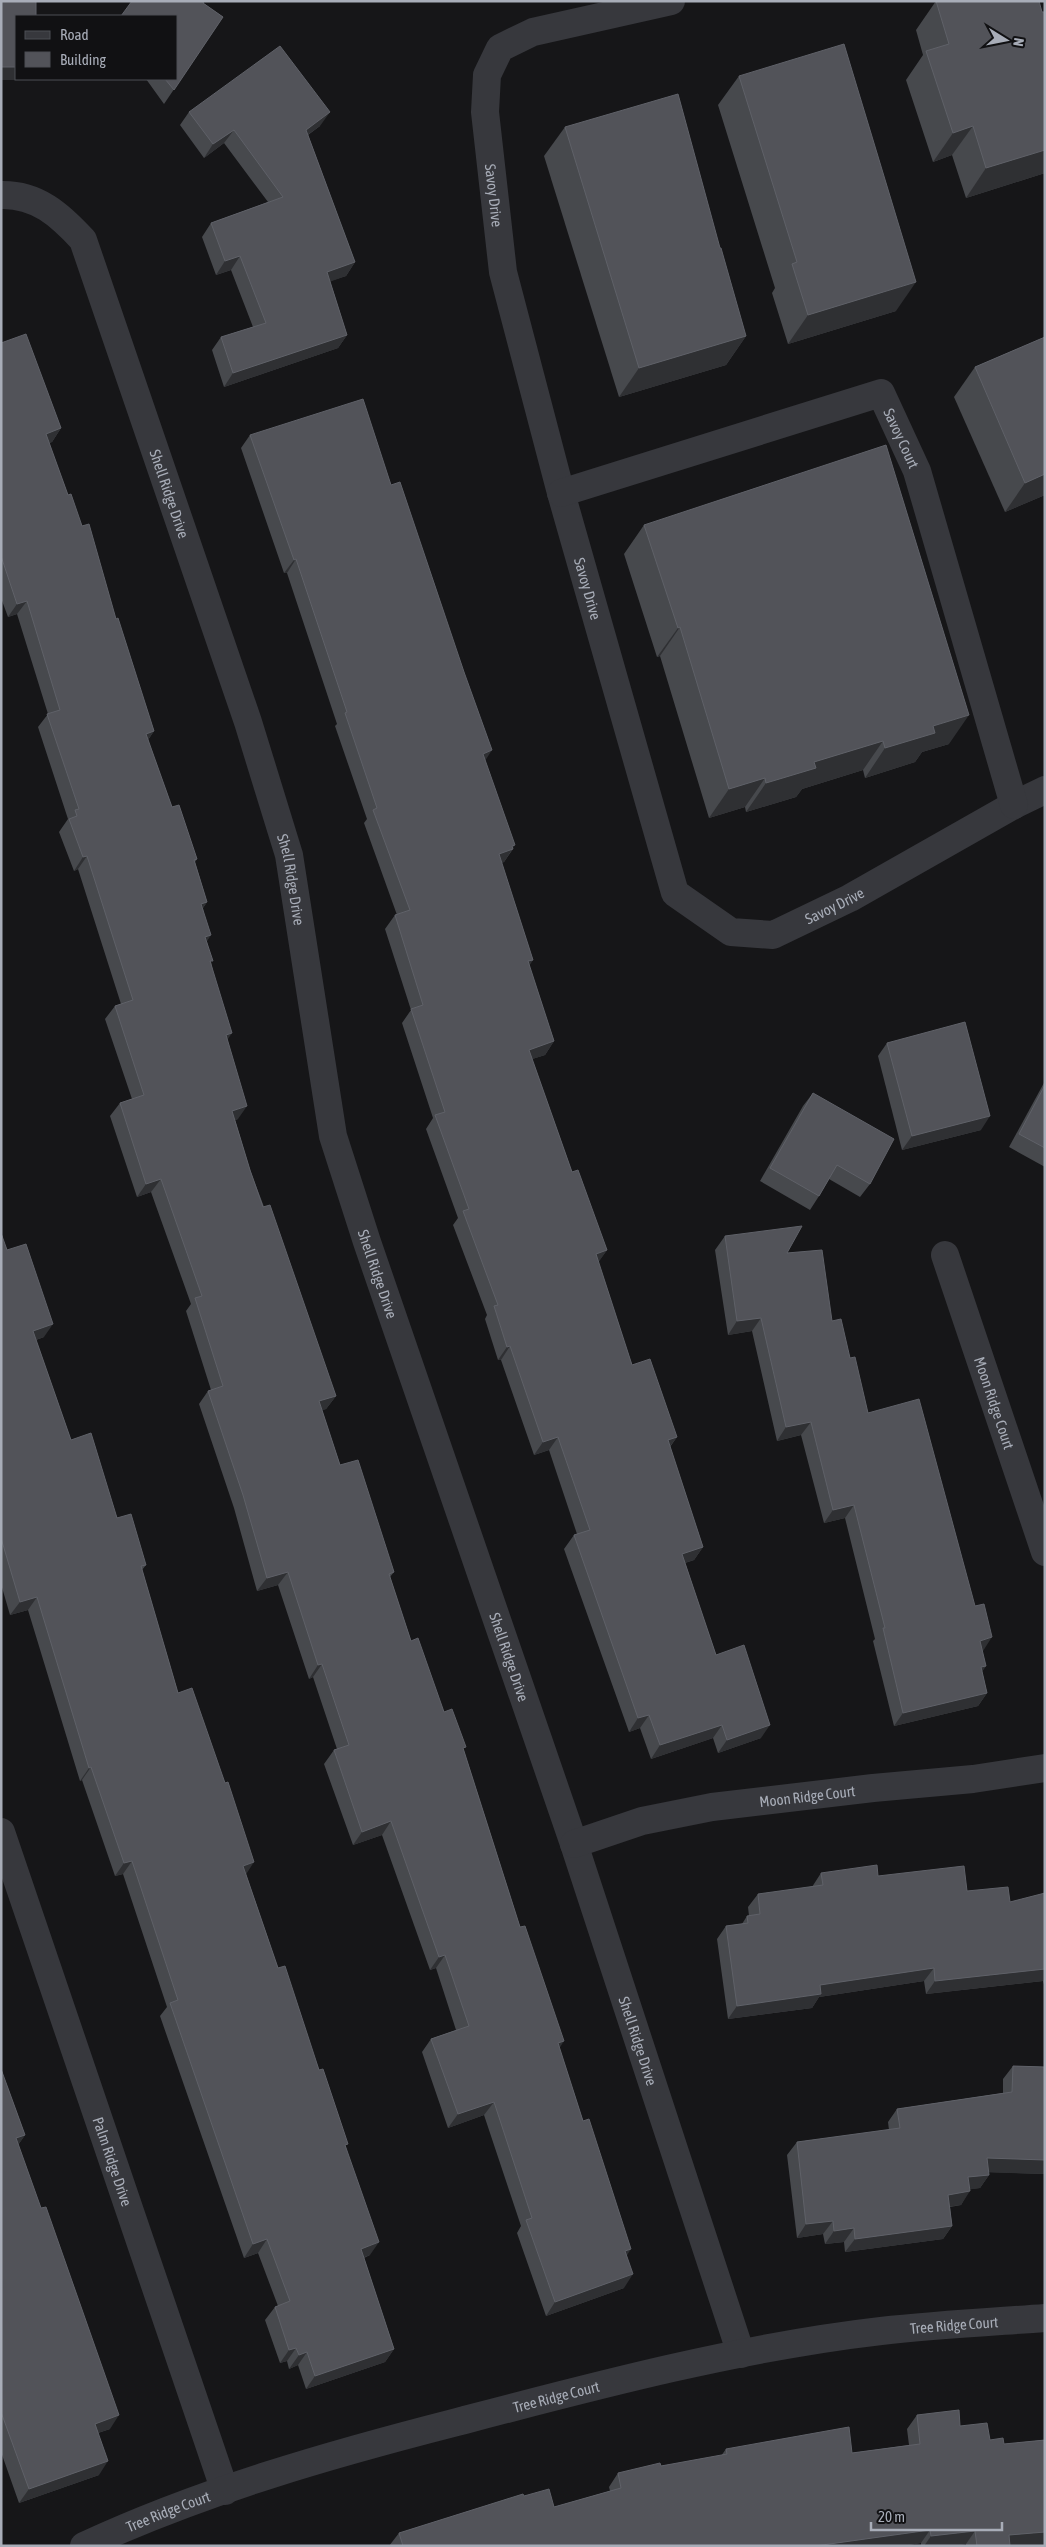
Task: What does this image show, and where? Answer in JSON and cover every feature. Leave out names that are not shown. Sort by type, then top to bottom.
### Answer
[{"type":"street","name":"Savoy Drive","points":[[672,1],[533,32],[500,48],[487,75],[485,112],[503,272],[561,493],[675,893],[731,932],[773,935],[850,898],[1014,805],[1045,790]]},
{"type":"street","name":"Shell Ridge Drive","points":[[1,195],[37,201],[66,221],[83,240],[248,722],[289,855],[333,1136],[367,1242],[574,1844],[741,2354]]},
{"type":"street","name":"Savoy Court","points":[[561,493],[881,393],[917,471],[1014,805]]},
{"type":"street","name":"Moon Ridge Court","points":[[945,1254],[1045,1552]]},
{"type":"street","name":"Moon Ridge Court","points":[[574,1844],[642,1821],[712,1807],[873,1788],[973,1779],[1045,1768]]},
{"type":"street","name":"Palm Ridge Drive","points":[[1,1832],[225,2491]]},
{"type":"street","name":"Tree Ridge Court","points":[[84,2546],[130,2524],[342,2452],[523,2405],[741,2354],[880,2331],[1045,2318]]},
{"type":"building","points":[[1,1],[36,1],[36,15],[15,15],[15,67],[1,67]]},
{"type":"building","points":[[132,1],[204,1],[203,3],[223,17],[174,90],[166,80],[178,80],[178,15],[122,15]]},
{"type":"building","points":[[936,1],[1039,1],[1042,12],[1045,12],[1045,150],[986,168],[973,126],[953,133],[926,51],[949,44]]},
{"type":"building","points":[[844,44],[916,282],[808,315],[792,264],[797,262],[739,76]]},
{"type":"building","points":[[280,46],[330,112],[306,130],[355,262],[327,272],[347,335],[233,373],[221,337],[266,323],[240,256],[225,261],[211,223],[283,197],[234,130],[213,144],[189,112]]},
{"type":"building","points":[[678,94],[746,336],[639,368],[565,127]]},
{"type":"building","points":[[26,334],[61,428],[46,434],[68,495],[71,494],[82,526],[89,524],[116,619],[118,618],[154,731],[146,734],[172,807],[179,805],[197,859],[194,860],[207,902],[201,904],[211,935],[205,937],[213,961],[210,961],[232,1033],[226,1035],[247,1106],[232,1111],[263,1207],[270,1205],[336,1396],[319,1401],[340,1465],[358,1460],[394,1572],[389,1574],[411,1641],[418,1638],[444,1712],[452,1709],[466,1747],[463,1748],[520,1927],[525,1926],[564,2041],[558,2043],[583,2121],[589,2119],[631,2249],[625,2251],[633,2274],[555,2302],[526,2220],[532,2218],[494,2102],[458,2114],[431,2039],[469,2026],[445,1955],[439,1957],[391,1821],[362,1832],[334,1750],[349,1745],[322,1664],[318,1665],[288,1572],[267,1578],[243,1495],[208,1391],[223,1386],[195,1298],[202,1296],[161,1179],[146,1184],[120,1103],[144,1095],[115,1006],[133,1000],[87,856],[83,857],[69,819],[77,816],[75,810],[79,809],[47,714],[60,710],[27,601],[17,604],[1,556],[1,343]]},
{"type":"building","points":[[1045,337],[1045,474],[1025,483],[975,367]]},
{"type":"building","points":[[363,399],[391,485],[400,482],[492,750],[483,754],[515,845],[512,846],[513,849],[499,854],[533,960],[528,961],[554,1041],[529,1050],[572,1172],[578,1170],[607,1250],[596,1254],[632,1365],[650,1359],[677,1437],[668,1440],[703,1547],[682,1554],[716,1655],[744,1645],[770,1725],[727,1740],[722,1725],[660,1745],[649,1715],[638,1718],[574,1535],[590,1530],[558,1437],[543,1442],[510,1346],[507,1347],[494,1306],[498,1305],[463,1211],[469,1209],[435,1115],[445,1112],[411,1009],[423,1005],[395,915],[410,910],[373,810],[377,808],[296,559],[294,560],[250,435]]},
{"type":"building","points":[[886,445],[969,715],[933,726],[935,733],[885,748],[883,741],[814,762],[816,768],[766,783],[765,778],[729,789],[680,627],[678,628],[644,525]]},
{"type":"building","points":[[965,1022],[990,1116],[912,1136],[887,1043]]},
{"type":"building","points":[[1045,1085],[1045,1148],[1019,1134]]},
{"type":"building","points":[[813,1093],[894,1139],[870,1184],[837,1165],[819,1196],[770,1168]]},
{"type":"building","points":[[802,1226],[787,1253],[822,1250],[832,1321],[841,1319],[850,1358],[855,1357],[868,1413],[919,1399],[975,1606],[984,1604],[992,1637],[980,1641],[986,1666],[981,1667],[987,1693],[903,1713],[883,1628],[885,1628],[854,1505],[833,1510],[811,1422],[786,1427],[761,1318],[737,1321],[725,1236]]},
{"type":"building","points":[[1,1233],[7,1250],[26,1244],[53,1324],[33,1331],[71,1440],[91,1433],[117,1518],[131,1514],[146,1565],[141,1566],[178,1693],[192,1688],[225,1783],[228,1782],[254,1862],[243,1866],[278,1968],[285,1966],[319,2070],[323,2069],[348,2144],[345,2145],[379,2242],[361,2249],[394,2349],[315,2376],[307,2352],[299,2355],[296,2348],[289,2350],[275,2307],[290,2301],[267,2239],[253,2244],[170,2003],[178,2000],[132,1861],[124,1863],[91,1767],[89,1768],[37,1597],[20,1602],[1,1538]]},
{"type":"building","points":[[877,1865],[878,1876],[964,1866],[967,1891],[1008,1887],[1010,1902],[1045,1893],[1045,1969],[935,1981],[934,1968],[820,1985],[821,1994],[737,2006],[726,1926],[748,1923],[747,1916],[760,1914],[758,1894],[823,1885],[821,1873]]},
{"type":"building","points":[[1013,2066],[1045,2067],[1045,2160],[987,2158],[989,2175],[968,2177],[970,2191],[948,2195],[952,2226],[855,2239],[854,2228],[834,2231],[833,2221],[806,2224],[797,2142],[900,2128],[897,2109],[1012,2092]]},
{"type":"building","points":[[1,2069],[25,2135],[16,2138],[41,2208],[46,2207],[119,2415],[95,2424],[108,2461],[29,2489],[1,2412]]},
{"type":"building","points":[[959,2410],[960,2426],[987,2423],[990,2440],[1003,2438],[1004,2444],[1045,2440],[1045,2532],[1009,2535],[1010,2546],[977,2546],[975,2531],[931,2536],[930,2530],[815,2546],[403,2546],[399,2533],[523,2494],[524,2496],[549,2489],[554,2507],[621,2488],[618,2473],[660,2463],[661,2466],[727,2454],[726,2449],[849,2427],[852,2453],[920,2444],[917,2415]]}]
